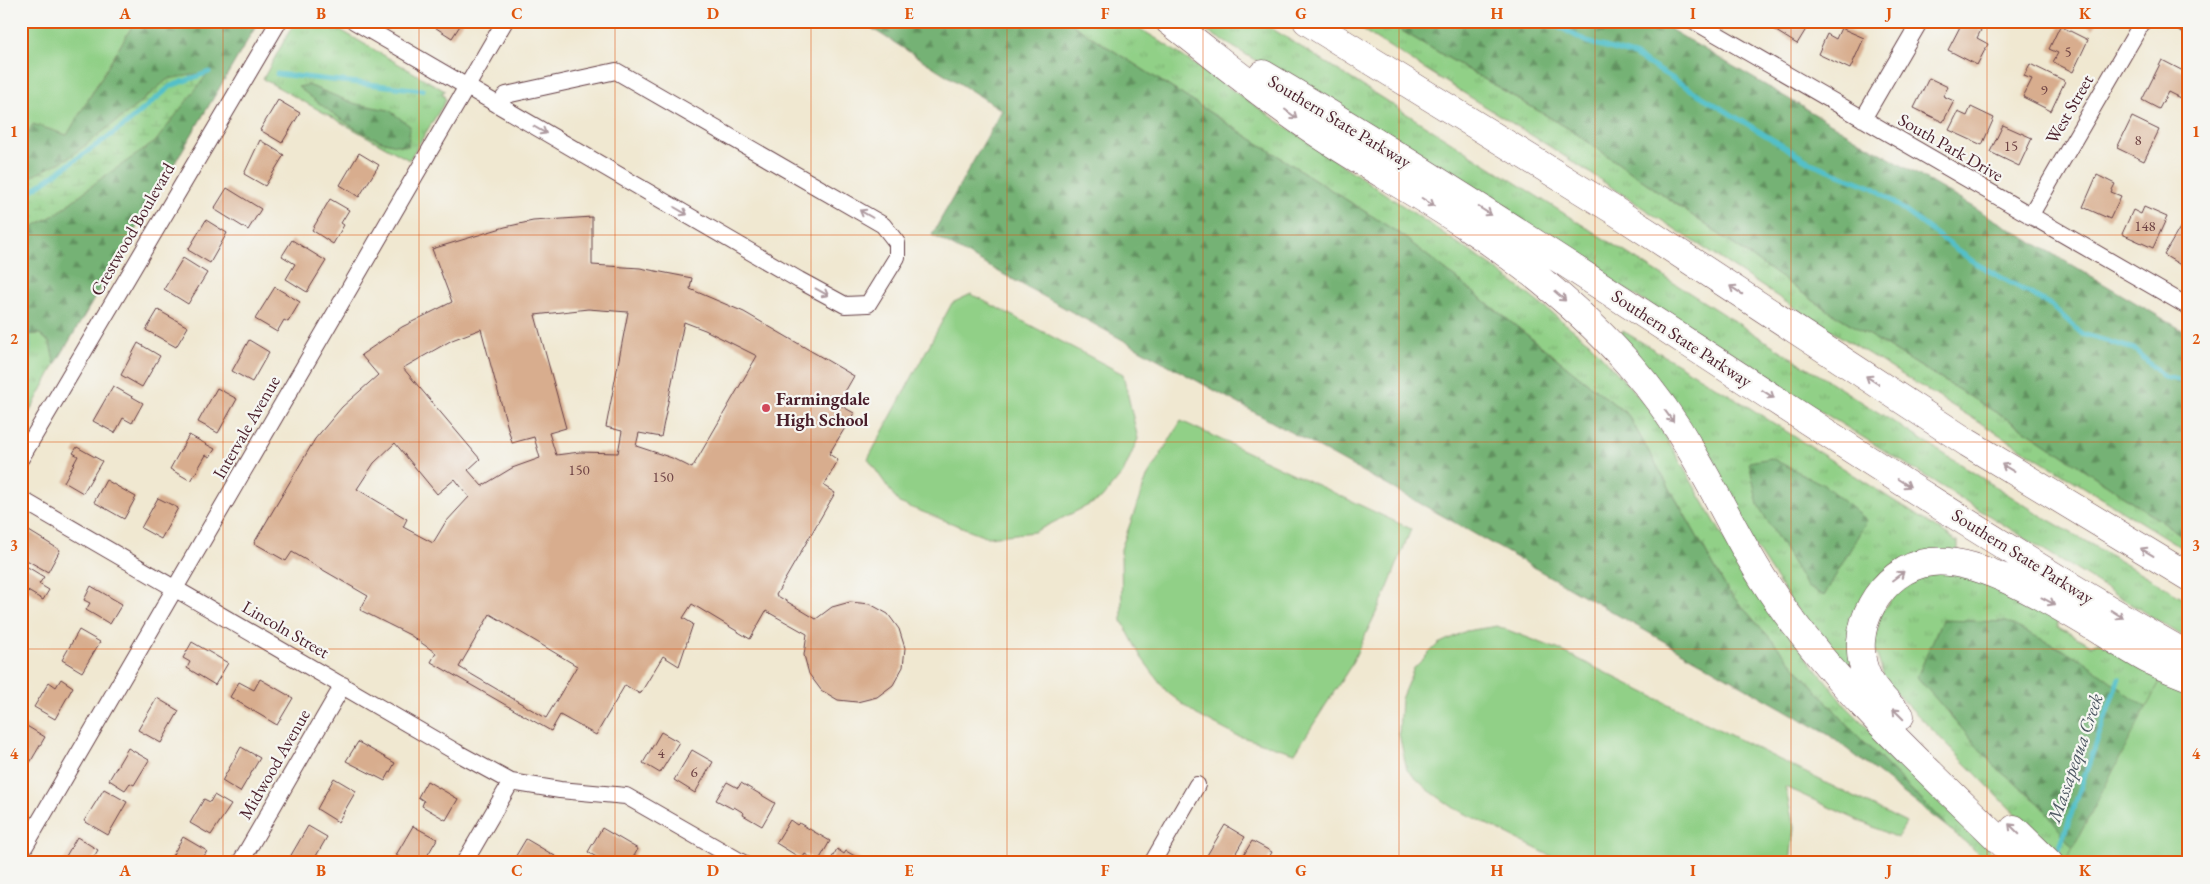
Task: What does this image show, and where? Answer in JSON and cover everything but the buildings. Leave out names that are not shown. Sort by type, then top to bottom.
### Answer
[{"type":"highway","points":[[1169,21],[1310,129],[1466,225],[1543,282],[1592,327],[1627,362],[1674,422],[1753,564],[1798,630],[1824,662],[1875,717],[2023,863]]},
{"type":"highway","name":"Southern State Parkway","points":[[1174,21],[1425,173],[1568,263],[1888,473],[2189,656]]},
{"type":"highway","points":[[1307,21],[1612,208],[1968,443],[2189,577]]},
{"type":"highway","points":[[2049,863],[1875,690],[1863,663],[1862,641],[1864,620],[1877,597],[1895,578],[1918,565],[1958,562],[1988,572],[2029,591],[2149,660],[2189,677]]},
{"type":"street","name":"Crestwood Boulevard","points":[[21,458],[279,21]]},
{"type":"street","points":[[354,21],[498,106],[845,305],[868,304],[897,257],[897,243],[884,225],[616,71],[506,95],[498,106]]},
{"type":"street","name":"Intervale Avenue","points":[[21,853],[506,21]]},
{"type":"street","name":"South Park Drive","points":[[1694,21],[2189,307]]},
{"type":"street","points":[[1863,119],[1920,21]]},
{"type":"street","name":"West Street","points":[[2030,216],[2143,21]]},
{"type":"street","points":[[2184,21],[2189,25]]},
{"type":"street","name":"Lincoln Street","points":[[21,499],[511,782],[626,796],[743,863]]},
{"type":"street","name":"Midwood Avenue","points":[[240,863],[343,685]]},
{"type":"street","points":[[464,863],[511,782]]},
{"type":"street","points":[[1152,863],[1197,785]]},
{"type":"green space","points":[[21,21],[135,21],[67,135],[33,124],[21,143]]},
{"type":"green space","points":[[135,21],[153,28],[158,21],[259,21],[55,365],[50,343],[40,334],[21,335],[21,233],[56,214],[99,180],[168,79],[70,157],[25,180],[21,187],[21,143],[33,124],[67,135]]},
{"type":"green space","points":[[295,21],[325,21],[445,91],[442,93],[446,100],[409,160],[263,79]]},
{"type":"green space","points":[[860,21],[1067,21],[1400,234],[1628,415],[1728,591],[1852,730],[1952,831],[1829,735],[1443,516],[932,235],[1002,110]]},
{"type":"green space","points":[[1067,21],[1127,21],[1157,39],[1493,267],[1590,343],[1649,408],[1756,593],[1845,705],[2002,863],[1990,863],[1952,831],[1852,730],[1728,591],[1628,415],[1400,234]]},
{"type":"green space","points":[[1190,21],[1260,21],[2042,516],[2189,601],[2189,640],[1280,75]]},
{"type":"green space","points":[[1348,21],[1385,21],[1571,130],[1821,306],[2033,435],[2189,540],[2189,552],[1804,314],[1552,148]]},
{"type":"green space","points":[[1385,21],[1656,21],[2189,334],[2189,540],[2033,435],[1821,306],[1571,130]]},
{"type":"green space","points":[[209,72],[155,142],[99,180],[56,214],[21,233],[21,187],[25,180],[70,157],[168,79]]},
{"type":"green space","points":[[308,85],[356,104],[389,110],[410,126],[408,146],[379,140],[350,125],[298,87]]},
{"type":"green space","points":[[971,294],[1123,374],[1138,439],[1123,473],[1101,499],[1034,532],[988,537],[899,503],[868,459],[952,303]]},
{"type":"green space","points":[[1623,331],[1733,397],[1958,542],[1958,553],[1863,597],[1867,696],[1792,603],[1617,337]]},
{"type":"green space","points":[[40,334],[50,343],[55,365],[21,428],[21,335]]},
{"type":"green space","points":[[1181,421],[1411,529],[1387,590],[1350,667],[1295,753],[1235,735],[1197,715],[1167,692],[1141,657],[1122,621],[1121,549],[1147,477]]},
{"type":"green space","points":[[1771,458],[1824,485],[1867,520],[1824,596],[1807,587],[1758,505],[1749,462]]},
{"type":"green space","points":[[1943,571],[1982,582],[2058,619],[2058,627],[2091,645],[2099,642],[2189,692],[2189,863],[2064,863],[1886,683],[1874,646],[1881,613],[1902,585]]},
{"type":"green space","points":[[1942,620],[2007,622],[2081,659],[2148,709],[2170,863],[2084,863],[2040,804],[1995,767],[1917,677]]},
{"type":"green space","points":[[1497,626],[1560,650],[1906,823],[1897,838],[1785,787],[1794,827],[1790,863],[1565,863],[1454,808],[1427,789],[1407,770],[1399,734],[1401,699],[1414,668],[1438,644],[1466,631]]},
{"type":"green space","points":[[2189,626],[2189,863],[2065,863]]},
{"type":"waterway","points":[[1549,21],[1587,42],[1634,55],[1811,163],[1874,188],[1975,263],[2051,305],[2082,334],[2134,349],[2164,377],[2189,382]]},
{"type":"waterway","points":[[21,201],[24,196],[125,125],[171,86],[209,72]]},
{"type":"waterway","points":[[277,74],[423,90]]},
{"type":"waterway","points":[[21,303],[28,333],[29,350],[21,380]]},
{"type":"waterway","name":"Massapequa Creek","points":[[2059,849],[2119,678]]},
{"type":"place","name":"Farmingdale High School","points":[[766,408]]}]
